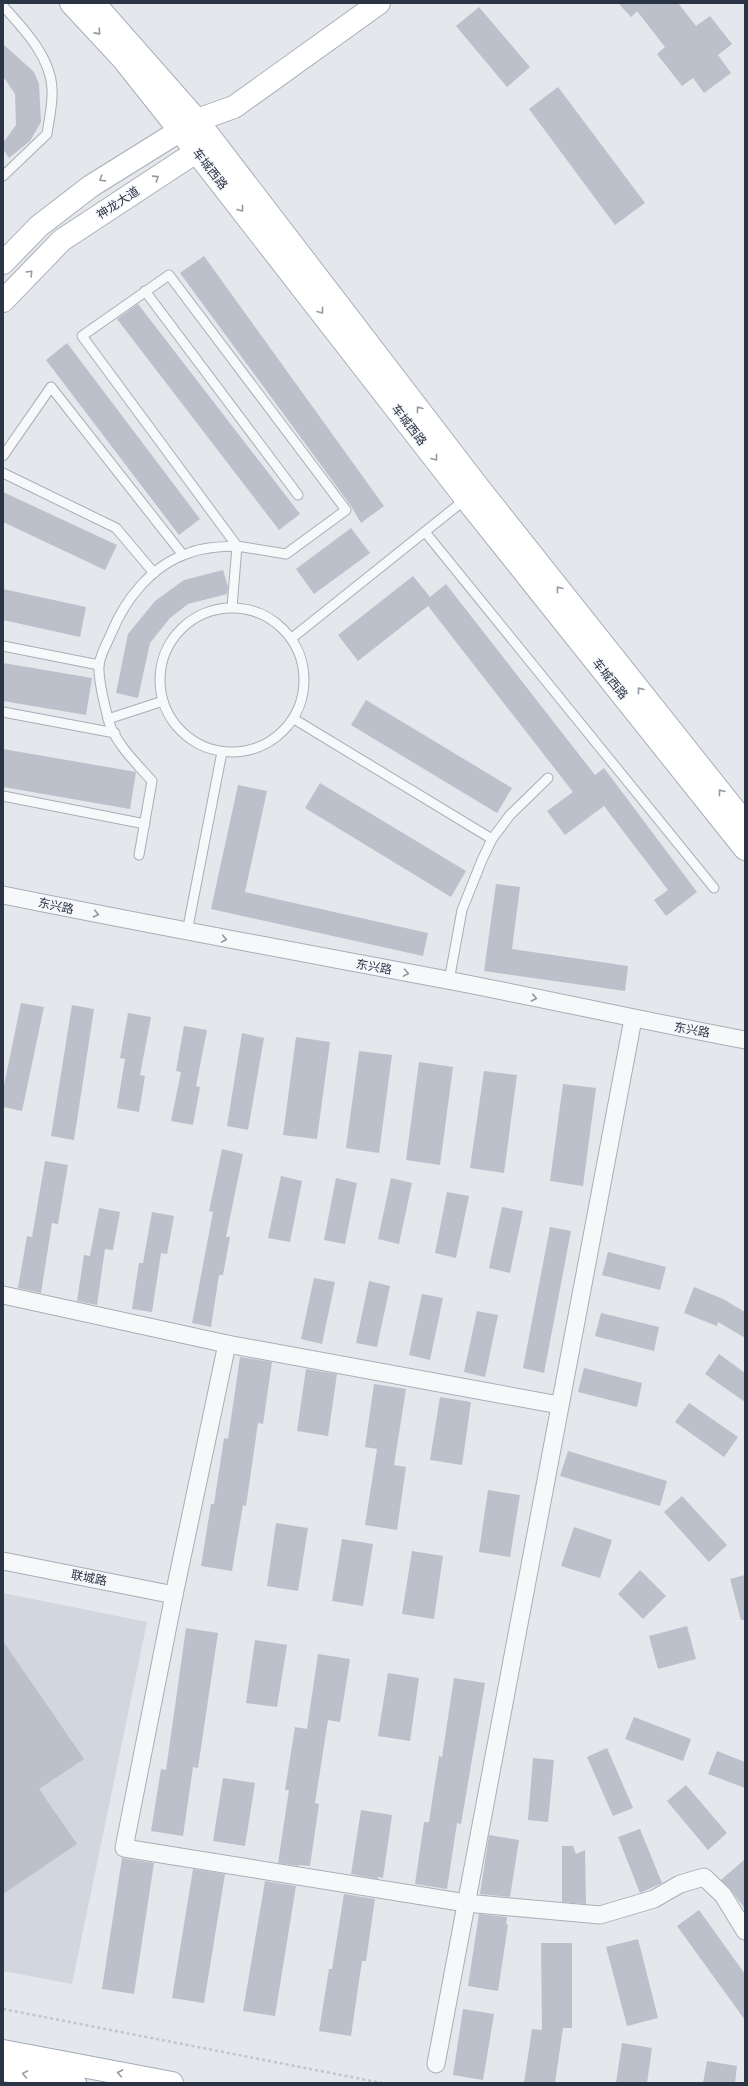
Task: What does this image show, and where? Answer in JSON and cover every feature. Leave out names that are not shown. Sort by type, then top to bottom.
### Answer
[{"type":"main road","name":"车城西路","points":[[71,3],[123,59],[189,126]]},
{"type":"main road","name":"车城西路","points":[[94,3],[473,493],[745,849]]},
{"type":"main road","name":"神龙大道","points":[[3,263],[39,226],[91,186],[189,126],[234,107],[379,3]]},
{"type":"main road","name":"神龙大道","points":[[3,301],[62,240],[204,146],[234,107]]},
{"type":"main road","name":"车城西路","points":[[473,493],[745,823]]},
{"type":"main road","points":[[3,2051],[172,2083]]},
{"type":"main road","points":[[3,2070],[75,2083]]},
{"type":"street","name":"东兴路","points":[[3,895],[745,1040]]},
{"type":"street","points":[[436,2064],[559,1405],[633,1019]]},
{"type":"street","points":[[3,1295],[227,1344],[559,1405]]},
{"type":"street","points":[[227,1344],[174,1595],[124,1848],[466,1902],[600,1915],[654,1899],[680,1884],[704,1877],[723,1895],[745,1931]]},
{"type":"street","name":"联城路","points":[[3,1561],[174,1595]]},
{"type":"lane","points":[[3,6],[22,28],[45,61],[52,88],[47,134],[3,176]]},
{"type":"lane","points":[[139,855],[152,781],[124,749],[108,719],[99,665],[117,618],[137,589],[154,573],[183,555],[213,547],[237,546],[286,554],[346,510],[169,275],[82,336],[237,546],[232,607]]},
{"type":"lane","points":[[145,291],[298,495]]},
{"type":"lane","points":[[3,456],[51,387],[183,555]]},
{"type":"lane","points":[[3,473],[116,528],[154,573]]},
{"type":"lane","points":[[292,638],[473,493]]},
{"type":"lane","points":[[426,532],[714,888]]},
{"type":"lane","points":[[232,607],[255,611],[262,614],[276,622],[292,638],[300,653],[304,670],[305,686],[301,703],[294,718],[284,732],[270,742],[255,749],[239,753],[222,752],[201,745],[179,730],[169,716],[163,701],[159,682],[162,662],[168,644],[176,634],[195,617],[213,610],[232,607]]},
{"type":"lane","points":[[3,646],[99,665]]},
{"type":"lane","points":[[108,719],[163,701]]},
{"type":"lane","points":[[3,712],[115,733]]},
{"type":"lane","points":[[294,718],[492,839]]},
{"type":"lane","points":[[187,932],[222,752]]},
{"type":"lane","points":[[449,981],[462,910],[492,839],[510,815],[548,778]]},
{"type":"lane","points":[[3,796],[144,824]]},
{"type":"path","points":[[3,2009],[382,2083]]},
{"type":"shaded area","points":[[3,1593],[147,1622],[72,1984],[3,1971]]},
{"type":"building","points":[[618,3],[678,3],[696,26],[710,16],[732,44],[718,55],[731,73],[704,93],[693,78],[682,86],[657,54],[665,47],[637,11],[631,17]]},
{"type":"building","points":[[479,7],[530,67],[507,87],[456,26]]},
{"type":"building","points":[[3,44],[34,72],[39,84],[41,122],[30,141],[9,158],[3,149],[3,143],[16,125],[15,94],[3,76]]},
{"type":"building","points":[[558,87],[645,203],[615,225],[529,109]]},
{"type":"building","points":[[204,256],[384,506],[361,523],[351,506],[180,273]]},
{"type":"building","points":[[138,304],[300,514],[279,530],[117,319]]},
{"type":"building","points":[[67,343],[200,519],[179,535],[46,360]]},
{"type":"building","points":[[3,492],[117,545],[105,570],[3,522]]},
{"type":"building","points":[[351,528],[370,553],[314,594],[296,569]]},
{"type":"building","points":[[223,570],[228,587],[227,594],[188,604],[170,618],[150,643],[138,698],[116,693],[128,634],[155,601],[184,580]]},
{"type":"building","points":[[413,576],[430,597],[446,584],[595,775],[604,768],[697,892],[666,916],[654,900],[668,890],[604,806],[565,835],[547,811],[573,792],[428,606],[358,661],[338,635]]},
{"type":"building","points":[[3,589],[86,607],[80,637],[3,620]]},
{"type":"building","points":[[3,663],[92,678],[86,715],[3,701]]},
{"type":"building","points":[[366,700],[512,788],[497,813],[351,725]]},
{"type":"building","points":[[3,749],[136,772],[130,809],[3,787]]},
{"type":"building","points":[[320,783],[466,871],[451,897],[305,808]]},
{"type":"building","points":[[238,785],[267,791],[245,892],[428,933],[423,956],[211,909]]},
{"type":"building","points":[[496,884],[520,887],[512,949],[628,966],[625,991],[484,971]]},
{"type":"building","points":[[21,1003],[44,1007],[22,1111],[3,1107],[3,1090]]},
{"type":"building","points":[[72,1005],[94,1009],[74,1140],[51,1136]]},
{"type":"building","points":[[128,1013],[151,1017],[140,1075],[145,1076],[139,1112],[117,1108],[125,1059],[120,1058]]},
{"type":"building","points":[[184,1026],[207,1030],[196,1086],[200,1087],[193,1125],[171,1121],[181,1072],[176,1071]]},
{"type":"building","points":[[242,1033],[264,1038],[248,1130],[227,1126]]},
{"type":"building","points":[[296,1037],[330,1042],[317,1139],[283,1135]]},
{"type":"building","points":[[359,1051],[392,1055],[379,1153],[346,1148]]},
{"type":"building","points":[[419,1062],[453,1067],[440,1165],[406,1160]]},
{"type":"building","points":[[484,1071],[517,1075],[504,1173],[470,1168]]},
{"type":"building","points":[[563,1084],[596,1088],[583,1186],[550,1181]]},
{"type":"building","points":[[222,1149],[243,1154],[226,1237],[230,1237],[223,1275],[219,1275],[211,1327],[192,1323],[213,1212],[209,1211]]},
{"type":"building","points":[[45,1161],[68,1165],[58,1224],[52,1223],[41,1293],[18,1288],[27,1236],[32,1237]]},
{"type":"building","points":[[281,1176],[302,1181],[290,1242],[268,1238]]},
{"type":"building","points":[[336,1178],[357,1183],[345,1244],[324,1240]]},
{"type":"building","points":[[391,1178],[412,1183],[399,1244],[378,1239]]},
{"type":"building","points":[[447,1192],[469,1196],[456,1258],[435,1253]]},
{"type":"building","points":[[502,1207],[523,1211],[510,1273],[489,1268]]},
{"type":"building","points":[[99,1208],[120,1212],[113,1250],[105,1249],[97,1305],[77,1301],[84,1255],[90,1256]]},
{"type":"building","points":[[152,1212],[174,1216],[167,1254],[161,1253],[152,1312],[132,1309],[139,1263],[143,1263]]},
{"type":"building","points":[[550,1227],[571,1231],[544,1373],[523,1368]]},
{"type":"building","points":[[608,1252],[666,1267],[660,1290],[602,1275]]},
{"type":"building","points":[[314,1278],[335,1282],[322,1344],[301,1339]]},
{"type":"building","points":[[369,1281],[390,1286],[377,1347],[356,1343]]},
{"type":"building","points":[[694,1287],[723,1299],[745,1312],[745,1338],[718,1322],[717,1326],[684,1313]]},
{"type":"building","points":[[422,1294],[443,1298],[430,1360],[409,1355]]},
{"type":"building","points":[[477,1311],[498,1315],[485,1377],[464,1372]]},
{"type":"building","points":[[601,1313],[659,1327],[654,1351],[595,1336]]},
{"type":"building","points":[[719,1354],[745,1373],[745,1402],[705,1374]]},
{"type":"building","points":[[240,1357],[272,1362],[263,1424],[258,1423],[246,1506],[243,1505],[232,1571],[201,1566],[211,1504],[214,1504],[224,1438],[228,1439]]},
{"type":"building","points":[[584,1368],[642,1383],[637,1407],[578,1392]]},
{"type":"building","points":[[306,1369],[337,1374],[328,1436],[297,1431]]},
{"type":"building","points":[[374,1384],[406,1389],[394,1465],[406,1467],[397,1530],[365,1525],[377,1449],[365,1447]]},
{"type":"building","points":[[440,1397],[471,1402],[462,1465],[430,1460]]},
{"type":"building","points":[[689,1403],[738,1437],[724,1457],[675,1422]]},
{"type":"building","points":[[568,1451],[667,1481],[660,1506],[560,1476]]},
{"type":"building","points":[[488,1490],[520,1495],[510,1557],[479,1552]]},
{"type":"building","points":[[682,1496],[727,1545],[709,1562],[664,1512]]},
{"type":"building","points":[[276,1523],[308,1528],[298,1591],[267,1586]]},
{"type":"building","points":[[574,1527],[612,1540],[600,1578],[561,1566]]},
{"type":"building","points":[[342,1539],[373,1544],[363,1606],[332,1601]]},
{"type":"building","points":[[412,1551],[443,1556],[434,1619],[402,1614]]},
{"type":"building","points":[[640,1570],[666,1596],[643,1619],[618,1594]]},
{"type":"building","points":[[745,1575],[745,1620],[741,1620],[730,1579]]},
{"type":"building","points":[[687,1626],[696,1659],[658,1669],[649,1636]]},
{"type":"building","points":[[186,1628],[218,1633],[198,1768],[193,1767],[183,1836],[151,1831],[161,1769],[166,1770]]},
{"type":"building","points":[[255,1640],[287,1645],[277,1707],[246,1703]]},
{"type":"building","points":[[3,1641],[84,1759],[39,1789],[77,1844],[3,1894]]},
{"type":"building","points":[[318,1654],[350,1659],[340,1722],[328,1720],[315,1803],[319,1804],[310,1866],[299,1866],[278,1863],[289,1790],[285,1790],[295,1727],[307,1729]]},
{"type":"building","points":[[388,1673],[419,1678],[410,1741],[378,1736]]},
{"type":"building","points":[[454,1678],[485,1683],[461,1824],[457,1823],[447,1889],[415,1884],[424,1822],[429,1822],[439,1756],[442,1757]]},
{"type":"building","points":[[634,1717],[691,1739],[683,1761],[625,1739]]},
{"type":"building","points":[[607,1748],[633,1808],[613,1816],[587,1757]]},
{"type":"building","points":[[717,1751],[745,1762],[745,1788],[708,1774]]},
{"type":"building","points":[[533,1758],[554,1760],[548,1822],[528,1820]]},
{"type":"building","points":[[223,1778],[255,1783],[245,1846],[213,1841]]},
{"type":"building","points":[[686,1785],[727,1833],[708,1850],[667,1801]]},
{"type":"building","points":[[361,1810],[392,1815],[383,1878],[378,1877],[378,1879],[351,1874]]},
{"type":"building","points":[[640,1829],[662,1883],[640,1893],[618,1837]]},
{"type":"building","points":[[489,1835],[519,1840],[510,1897],[480,1894]]},
{"type":"building","points":[[562,1846],[573,1846],[576,1854],[585,1850],[586,1904],[562,1902]]},
{"type":"building","points":[[122,1858],[154,1863],[134,1994],[102,1989]]},
{"type":"building","points":[[745,1859],[745,1909],[731,1890],[721,1880]]},
{"type":"building","points":[[193,1869],[225,1874],[204,2003],[172,1998]]},
{"type":"building","points":[[265,1881],[296,1886],[275,2016],[243,2011]]},
{"type":"building","points":[[344,1894],[375,1899],[366,1961],[362,1961],[351,2036],[319,2031],[329,1969],[332,1969]]},
{"type":"building","points":[[699,1910],[745,1974],[745,2020],[677,1926]]},
{"type":"building","points":[[479,1914],[507,1917],[506,1924],[508,1925],[498,1991],[468,1986]]},
{"type":"building","points":[[638,1939],[658,2018],[627,2026],[606,1947]]},
{"type":"building","points":[[541,1943],[572,1943],[572,2028],[563,2028],[555,2083],[524,2083],[532,2029],[542,2030]]},
{"type":"building","points":[[463,2009],[494,2014],[483,2080],[453,2075]]},
{"type":"building","points":[[622,2043],[652,2048],[647,2083],[616,2083]]},
{"type":"building","points":[[707,2061],[737,2066],[735,2083],[703,2083]]}]
